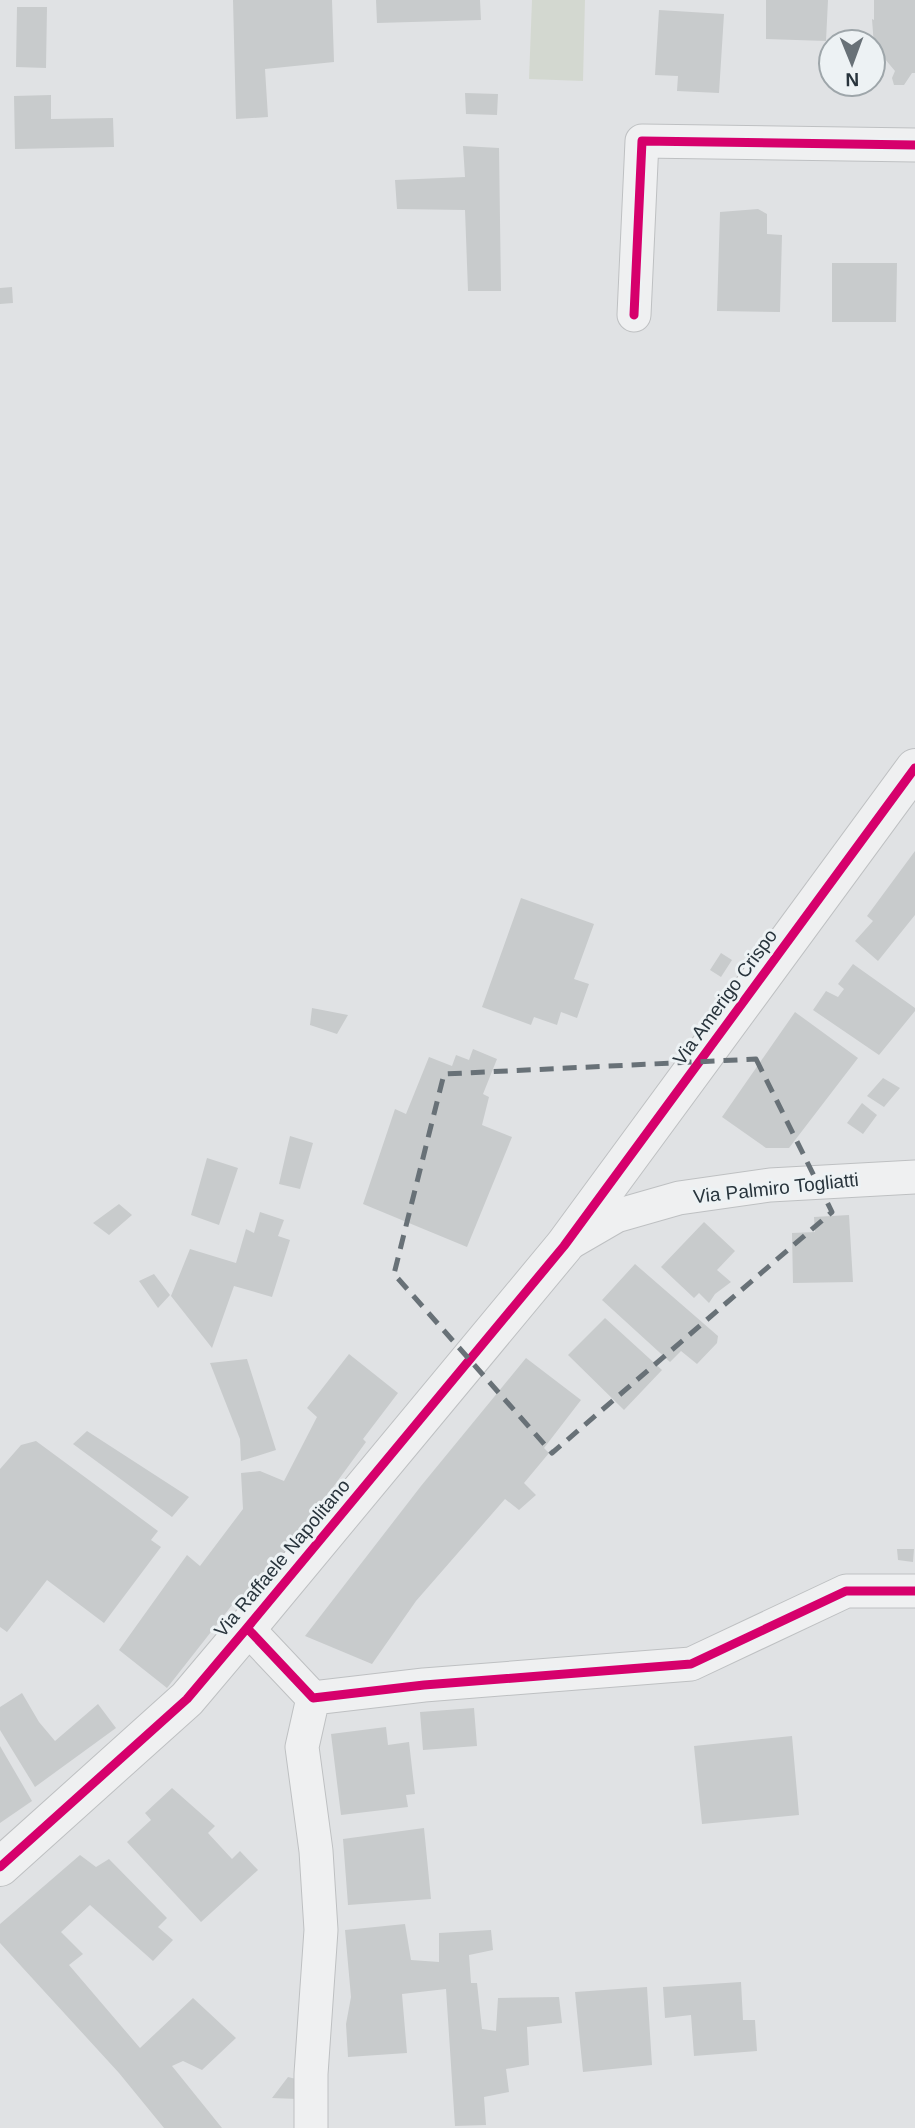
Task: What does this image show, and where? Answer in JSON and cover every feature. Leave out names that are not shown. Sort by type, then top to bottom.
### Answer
[{"type":"street","points":[[634,315],[642,141],[915,145]]},
{"type":"street","name":"Via Amerigo Crispo","points":[[564,1246],[915,768]]},
{"type":"street","name":"Via Palmiro Togliatti","points":[[564,1246],[616,1216],[679,1198],[770,1185],[915,1177]]},
{"type":"street","name":"Via Raffaele Napolitano","points":[[0,1867],[187,1699],[564,1246]]},
{"type":"street","points":[[313,1699],[424,1685],[691,1664],[846,1591],[915,1591]]},
{"type":"street","points":[[247,1628],[313,1699]]},
{"type":"street","points":[[311,2128],[311,2074],[321,1930],[316,1851],[302,1747],[313,1699]]},
{"type":"highlighted area","points":[[756,1059],[832,1212],[552,1453],[394,1274],[444,1074]]},
{"type":"shaded area","points":[[532,0],[585,0],[583,81],[529,79]]},
{"type":"building","points":[[233,0],[332,0],[334,62],[265,69],[268,117],[236,119]]},
{"type":"building","points":[[376,0],[480,0],[481,20],[377,23]]},
{"type":"building","points":[[766,0],[828,0],[827,28],[817,28],[817,41],[766,39]]},
{"type":"building","points":[[874,0],[915,0],[915,73],[912,73],[904,85],[894,85],[892,78],[895,71],[887,61],[887,28],[873,28],[872,19],[874,20]]},
{"type":"building","points":[[17,7],[47,7],[46,68],[16,67]]},
{"type":"building","points":[[659,10],[724,14],[719,93],[677,91],[678,76],[655,75]]},
{"type":"building","points":[[465,93],[498,94],[497,115],[466,114]]},
{"type":"building","points":[[51,95],[51,119],[113,118],[114,147],[15,149],[14,96]]},
{"type":"building","points":[[463,146],[499,148],[501,291],[468,291],[465,210],[397,209],[395,180],[465,177]]},
{"type":"building","points":[[758,209],[767,214],[767,234],[782,235],[780,312],[717,311],[720,212]]},
{"type":"building","points":[[832,263],[897,263],[896,322],[832,322]]},
{"type":"building","points":[[12,287],[13,303],[0,304],[0,288]]},
{"type":"building","points":[[915,851],[915,915],[878,961],[855,941],[873,921],[867,916]]},
{"type":"building","points":[[521,898],[594,924],[574,979],[589,984],[577,1018],[561,1012],[557,1025],[534,1017],[531,1025],[482,1007]]},
{"type":"building","points":[[721,953],[732,960],[721,977],[710,970]]},
{"type":"building","points":[[853,964],[915,1008],[879,1055],[813,1010],[826,991],[838,997],[844,989],[838,984]]},
{"type":"building","points":[[312,1008],[348,1015],[337,1034],[310,1025]]},
{"type":"building","points":[[795,1012],[858,1058],[789,1148],[766,1148],[722,1117]]},
{"type":"building","points":[[473,1049],[497,1059],[483,1094],[489,1097],[482,1125],[512,1137],[467,1247],[363,1204],[395,1109],[406,1114],[429,1057],[452,1066],[456,1055],[469,1060]]},
{"type":"building","points":[[883,1078],[900,1088],[884,1107],[867,1096]]},
{"type":"building","points":[[862,1103],[877,1115],[863,1134],[847,1123]]},
{"type":"building","points":[[290,1136],[313,1143],[300,1189],[279,1184]]},
{"type":"building","points":[[207,1158],[238,1168],[219,1225],[191,1215]]},
{"type":"building","points":[[119,1204],[132,1215],[109,1235],[93,1223]]},
{"type":"building","points":[[260,1212],[284,1220],[278,1236],[290,1240],[272,1297],[234,1286],[212,1348],[171,1296],[190,1249],[236,1263],[246,1229],[254,1233]]},
{"type":"building","points":[[849,1215],[853,1282],[793,1283],[792,1233],[815,1232],[814,1217]]},
{"type":"building","points":[[704,1222],[735,1251],[717,1270],[731,1282],[715,1294],[709,1303],[699,1293],[694,1298],[661,1267]]},
{"type":"building","points":[[635,1264],[718,1336],[717,1343],[697,1364],[681,1351],[670,1362],[602,1300]]},
{"type":"building","points":[[154,1274],[170,1295],[158,1308],[139,1281]]},
{"type":"building","points":[[605,1318],[662,1370],[624,1410],[568,1355]]},
{"type":"building","points":[[349,1354],[398,1393],[363,1439],[366,1442],[247,1605],[236,1600],[167,1688],[119,1650],[187,1555],[200,1566],[243,1509],[241,1473],[260,1471],[284,1481],[317,1417],[307,1408]]},
{"type":"building","points":[[526,1358],[581,1400],[544,1448],[549,1453],[524,1483],[536,1495],[519,1510],[505,1499],[416,1601],[372,1664],[305,1636],[421,1486]]},
{"type":"building","points":[[247,1359],[276,1450],[241,1461],[240,1439],[210,1363]]},
{"type":"building","points":[[87,1431],[189,1497],[172,1517],[73,1444]]},
{"type":"building","points":[[36,1441],[158,1531],[151,1540],[161,1547],[104,1623],[47,1580],[7,1632],[0,1627],[0,1469],[21,1445]]},
{"type":"building","points":[[897,1549],[914,1549],[913,1562],[898,1560]]},
{"type":"building","points":[[22,1693],[39,1722],[55,1741],[98,1704],[116,1728],[35,1787],[0,1730],[0,1707]]},
{"type":"building","points":[[474,1708],[477,1746],[423,1750],[420,1712]]},
{"type":"building","points":[[386,1727],[388,1745],[409,1742],[415,1794],[406,1795],[408,1807],[341,1815],[331,1734]]},
{"type":"building","points":[[792,1736],[799,1815],[702,1824],[694,1746]]},
{"type":"building","points":[[0,1746],[32,1801],[0,1823]]},
{"type":"building","points":[[172,1788],[215,1826],[208,1833],[232,1859],[240,1851],[258,1870],[201,1922],[127,1842],[151,1820],[145,1813]]},
{"type":"building","points":[[424,1828],[431,1899],[348,1905],[343,1839]]},
{"type":"building","points":[[80,1855],[96,1867],[109,1859],[167,1918],[158,1927],[173,1940],[153,1961],[90,1905],[61,1932],[83,1954],[69,1965],[140,2048],[193,1998],[236,2038],[202,2070],[183,2061],[172,2066],[222,2128],[164,2128],[119,2073],[0,1943],[0,1924]]},
{"type":"building","points":[[405,1924],[411,1960],[439,1962],[439,1933],[491,1930],[493,1950],[469,1955],[471,1983],[477,1983],[482,2029],[496,2031],[498,1998],[559,1997],[562,2023],[527,2027],[529,2065],[506,2069],[509,2092],[484,2097],[486,2125],[455,2126],[446,1989],[402,1994],[407,2053],[348,2057],[346,2024],[351,1997],[345,1930]]},
{"type":"building","points":[[741,1982],[743,2020],[755,2020],[757,2051],[694,2056],[691,2015],[665,2018],[663,1987]]},
{"type":"building","points":[[647,1987],[652,2065],[583,2072],[575,1992]]},
{"type":"building","points":[[288,2077],[300,2080],[298,2099],[272,2098]]},
{"type":"cycle path","points":[[634,315],[642,141],[915,145]]},
{"type":"cycle path","points":[[0,1867],[187,1699],[247,1628],[564,1246],[915,768]]},
{"type":"cycle path","points":[[247,1628],[313,1698],[424,1685],[691,1664],[846,1591],[915,1591]]}]
